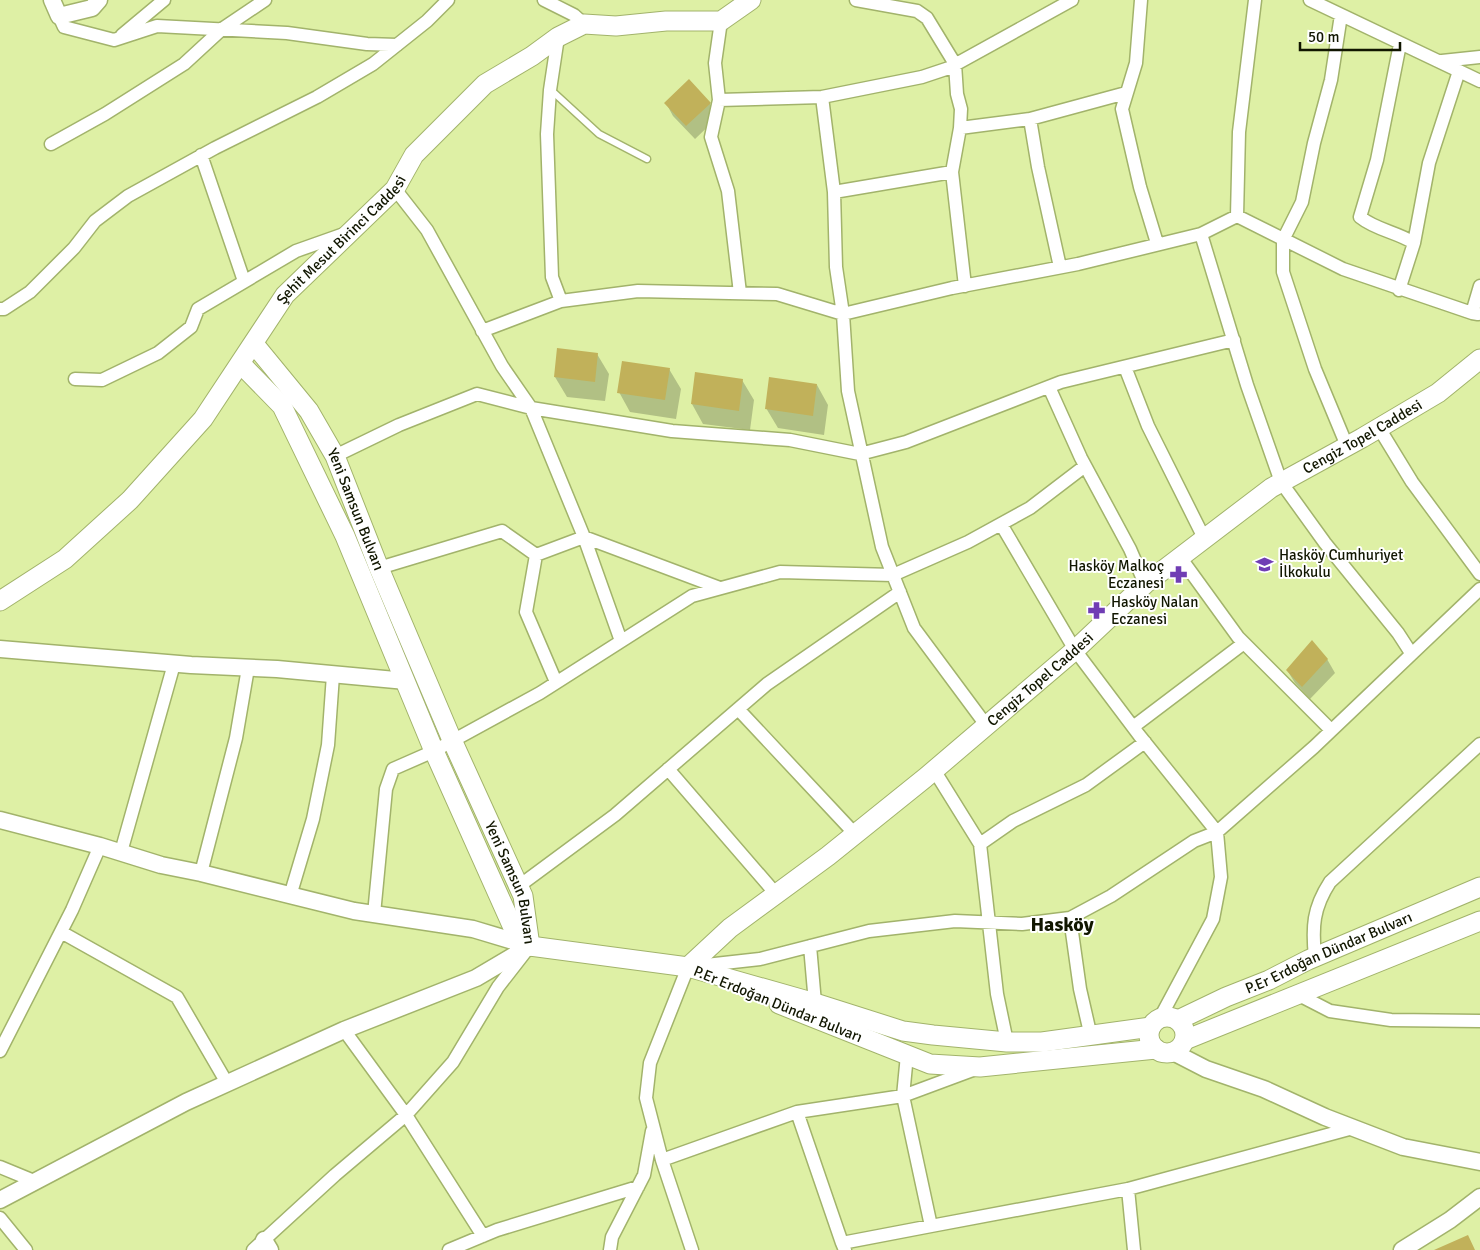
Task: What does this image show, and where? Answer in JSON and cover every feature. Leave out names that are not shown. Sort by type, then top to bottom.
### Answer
[{"type":"main road","points":[[584,24],[616,26],[666,21],[720,21],[751,0]]},
{"type":"main road","name":"Şehit Mesut Birinci Caddesi","points":[[0,601],[65,559],[130,500],[203,419],[286,294],[395,189],[414,155],[485,84],[532,56],[558,37],[584,24]]},
{"type":"main road","name":"Yeni Samsun Bulvarı","points":[[254,344],[310,411],[335,456],[379,568],[452,740],[523,896],[530,946]]},
{"type":"main road","name":"Cengiz Topel Caddesi","points":[[688,967],[730,928],[855,834],[934,770],[1075,650],[1145,584],[1204,538],[1281,482],[1348,446],[1438,392],[1480,359]]},
{"type":"main road","name":"Yeni Samsun Bulvarı","points":[[241,364],[282,406],[345,536],[434,750],[515,932],[530,946]]},
{"type":"main road","name":"P.Er Erdoğan Dündar Bulvarı","points":[[688,967],[816,1003],[903,1031],[1007,1042],[1042,1042],[1091,1037],[1163,1022],[1269,980],[1315,957],[1480,887]]},
{"type":"main road","name":"P.Er Erdoğan Dündar Bulvarı","points":[[688,967],[930,1064],[980,1067],[1174,1047],[1297,994],[1480,921]]},
{"type":"main road","points":[[530,946],[688,967]]},
{"type":"main road","points":[[1163,1022],[1184,1029],[1174,1047],[1150,1039],[1163,1022]]},
{"type":"street","points":[[52,0],[64,27],[114,40],[157,26],[287,33],[367,44],[397,45]]},
{"type":"street","points":[[59,16],[92,8],[99,0]]},
{"type":"street","points":[[114,40],[164,0]]},
{"type":"street","points":[[51,144],[105,114],[184,64],[222,28],[265,0]]},
{"type":"street","points":[[0,309],[4,309],[30,292],[74,248],[95,221],[108,211],[143,187],[201,155],[318,97],[373,64],[427,21],[448,0]]},
{"type":"street","points":[[544,0],[574,15],[584,24]]},
{"type":"street","points":[[856,0],[916,11],[927,18],[955,64],[957,94],[961,109],[960,128],[952,172],[965,286]]},
{"type":"street","points":[[719,100],[822,97],[922,77],[955,64],[1072,0]]},
{"type":"street","points":[[1141,0],[1136,63],[1122,109],[1140,186],[1157,243]]},
{"type":"street","points":[[1237,216],[1239,132],[1248,41],[1255,0]]},
{"type":"street","points":[[1310,0],[1400,44],[1442,61],[1480,81]]},
{"type":"street","points":[[1341,15],[1331,80],[1314,143],[1302,202],[1283,240],[1283,272],[1315,369],[1348,446]]},
{"type":"street","points":[[720,21],[715,63],[719,100],[710,137],[728,191],[740,293]]},
{"type":"street","points":[[558,37],[550,90],[547,134],[552,277],[561,301]]},
{"type":"street","points":[[1400,44],[1377,160],[1360,217],[1371,225],[1406,238],[1414,243]]},
{"type":"street","points":[[1442,61],[1480,57]]},
{"type":"street","points":[[1399,290],[1414,243],[1429,163],[1459,71]]},
{"type":"street","points":[[960,128],[1030,119],[1126,93]]},
{"type":"street","points":[[822,97],[830,144],[834,192],[836,267],[848,391],[860,454],[882,547],[914,628],[986,725]]},
{"type":"street","points":[[1030,119],[1038,168],[1060,267]]},
{"type":"street","points":[[201,155],[244,281]]},
{"type":"street","points":[[834,192],[952,172]]},
{"type":"street","points":[[395,189],[426,230],[502,366],[531,408],[584,537],[621,641]]},
{"type":"street","points":[[482,331],[561,301],[638,291],[776,294],[842,314],[1060,267],[1201,234],[1237,216]]},
{"type":"street","points":[[1237,216],[1343,268],[1399,290],[1476,314],[1480,286]]},
{"type":"street","points":[[75,379],[102,380],[158,353],[191,327],[198,309],[296,251],[349,232]]},
{"type":"street","points":[[1201,234],[1246,385],[1281,482],[1325,543],[1398,633],[1411,653]]},
{"type":"street","points":[[335,456],[399,425],[477,394],[531,408],[672,431],[790,440],[860,454],[906,442],[1049,387],[1234,340]]},
{"type":"street","points":[[1126,367],[1148,426],[1204,538]]},
{"type":"street","points":[[1049,387],[1085,466],[1130,549],[1145,584]]},
{"type":"street","points":[[1379,428],[1412,482],[1480,574]]},
{"type":"street","points":[[374,914],[386,789],[393,770],[434,750],[556,682],[692,596],[780,572],[894,575],[968,542],[1030,508],[1085,466]]},
{"type":"street","points":[[1001,524],[1075,650],[1133,727],[1217,832],[1221,877],[1212,919],[1174,991],[1163,1022]]},
{"type":"street","points":[[379,568],[502,531],[536,555]]},
{"type":"street","points":[[536,555],[584,537],[720,588]]},
{"type":"street","points":[[536,555],[526,612],[556,682]]},
{"type":"street","points":[[1180,557],[1244,644],[1331,730]]},
{"type":"street","points":[[692,1250],[662,1160],[646,1098],[650,1063],[688,967],[760,959],[869,931],[955,921],[1022,924],[1070,918],[1111,896],[1194,841],[1217,832],[1331,730],[1480,589]]},
{"type":"street","points":[[518,886],[615,815],[767,684],[900,592]]},
{"type":"street","points":[[1133,727],[1244,644]]},
{"type":"street","points":[[0,649],[406,681]]},
{"type":"street","points":[[121,852],[174,664]]},
{"type":"street","points":[[202,873],[236,738],[248,668]]},
{"type":"street","points":[[290,896],[313,819],[324,763],[333,675]]},
{"type":"street","points":[[738,709],[855,834]]},
{"type":"street","points":[[980,844],[1013,821],[1086,785],[1145,742]]},
{"type":"street","points":[[1315,957],[1312,934],[1318,899],[1330,882],[1480,744]]},
{"type":"street","points":[[668,769],[776,894]]},
{"type":"street","points":[[934,770],[980,844],[997,994],[1007,1042]]},
{"type":"street","points":[[0,820],[100,846],[160,865],[202,873],[290,896],[374,914],[473,929],[530,946]]},
{"type":"street","points":[[0,1051],[60,932],[100,846]]},
{"type":"street","points":[[1070,918],[1080,989],[1091,1037]]},
{"type":"street","points":[[60,932],[177,997],[227,1083]]},
{"type":"street","points":[[0,1200],[227,1083],[344,1030],[476,978],[530,946]]},
{"type":"street","points":[[262,1246],[335,1175],[406,1115],[453,1062],[498,988],[530,946]]},
{"type":"street","points":[[810,946],[816,1003]]},
{"type":"street","points":[[1297,994],[1330,1011],[1391,1020],[1480,1021]]},
{"type":"street","points":[[344,1030],[406,1115],[483,1236]]},
{"type":"street","points":[[1174,1047],[1206,1069],[1264,1089],[1353,1128],[1403,1147],[1480,1162]]},
{"type":"street","points":[[907,1055],[903,1096],[931,1226]]},
{"type":"street","points":[[662,1160],[797,1112],[903,1096],[980,1067]]},
{"type":"street","points":[[797,1112],[844,1246],[931,1226],[1128,1189],[1353,1128]]},
{"type":"street","points":[[610,1250],[612,1237],[644,1174],[653,1126]]},
{"type":"street","points":[[0,1168],[34,1181]]},
{"type":"street","points":[[449,1250],[483,1236],[638,1186]]},
{"type":"street","points":[[1128,1189],[1134,1250]]},
{"type":"street","points":[[1402,1250],[1418,1246],[1480,1197]]},
{"type":"street","points":[[0,1218],[26,1250]]},
{"type":"lane","points":[[550,90],[599,134],[647,159]]},
{"type":"building","points":[[689,79],[711,103],[686,126],[664,103]]},
{"type":"building","points":[[557,348],[598,353],[595,382],[554,377]]},
{"type":"building","points":[[622,361],[670,368],[665,400],[617,393]]},
{"type":"building","points":[[695,372],[743,379],[739,411],[691,404]]},
{"type":"building","points":[[769,377],[817,384],[813,416],[765,409]]},
{"type":"building","points":[[1312,640],[1328,659],[1302,687],[1286,670]]},
{"type":"building","points":[[1468,1235],[1475,1250],[1434,1250]]},
{"type":"place","name":"Hasköy Cumhuriyet İlkokulu","points":[[1265,564]]},
{"type":"place","name":"Hasköy Malkoç Eczanesi","points":[[1178,575]]},
{"type":"place","name":"Hasköy Nalan Eczanesi","points":[[1097,611]]},
{"type":"district","name":"Hasköy","points":[[1062,924]]}]
